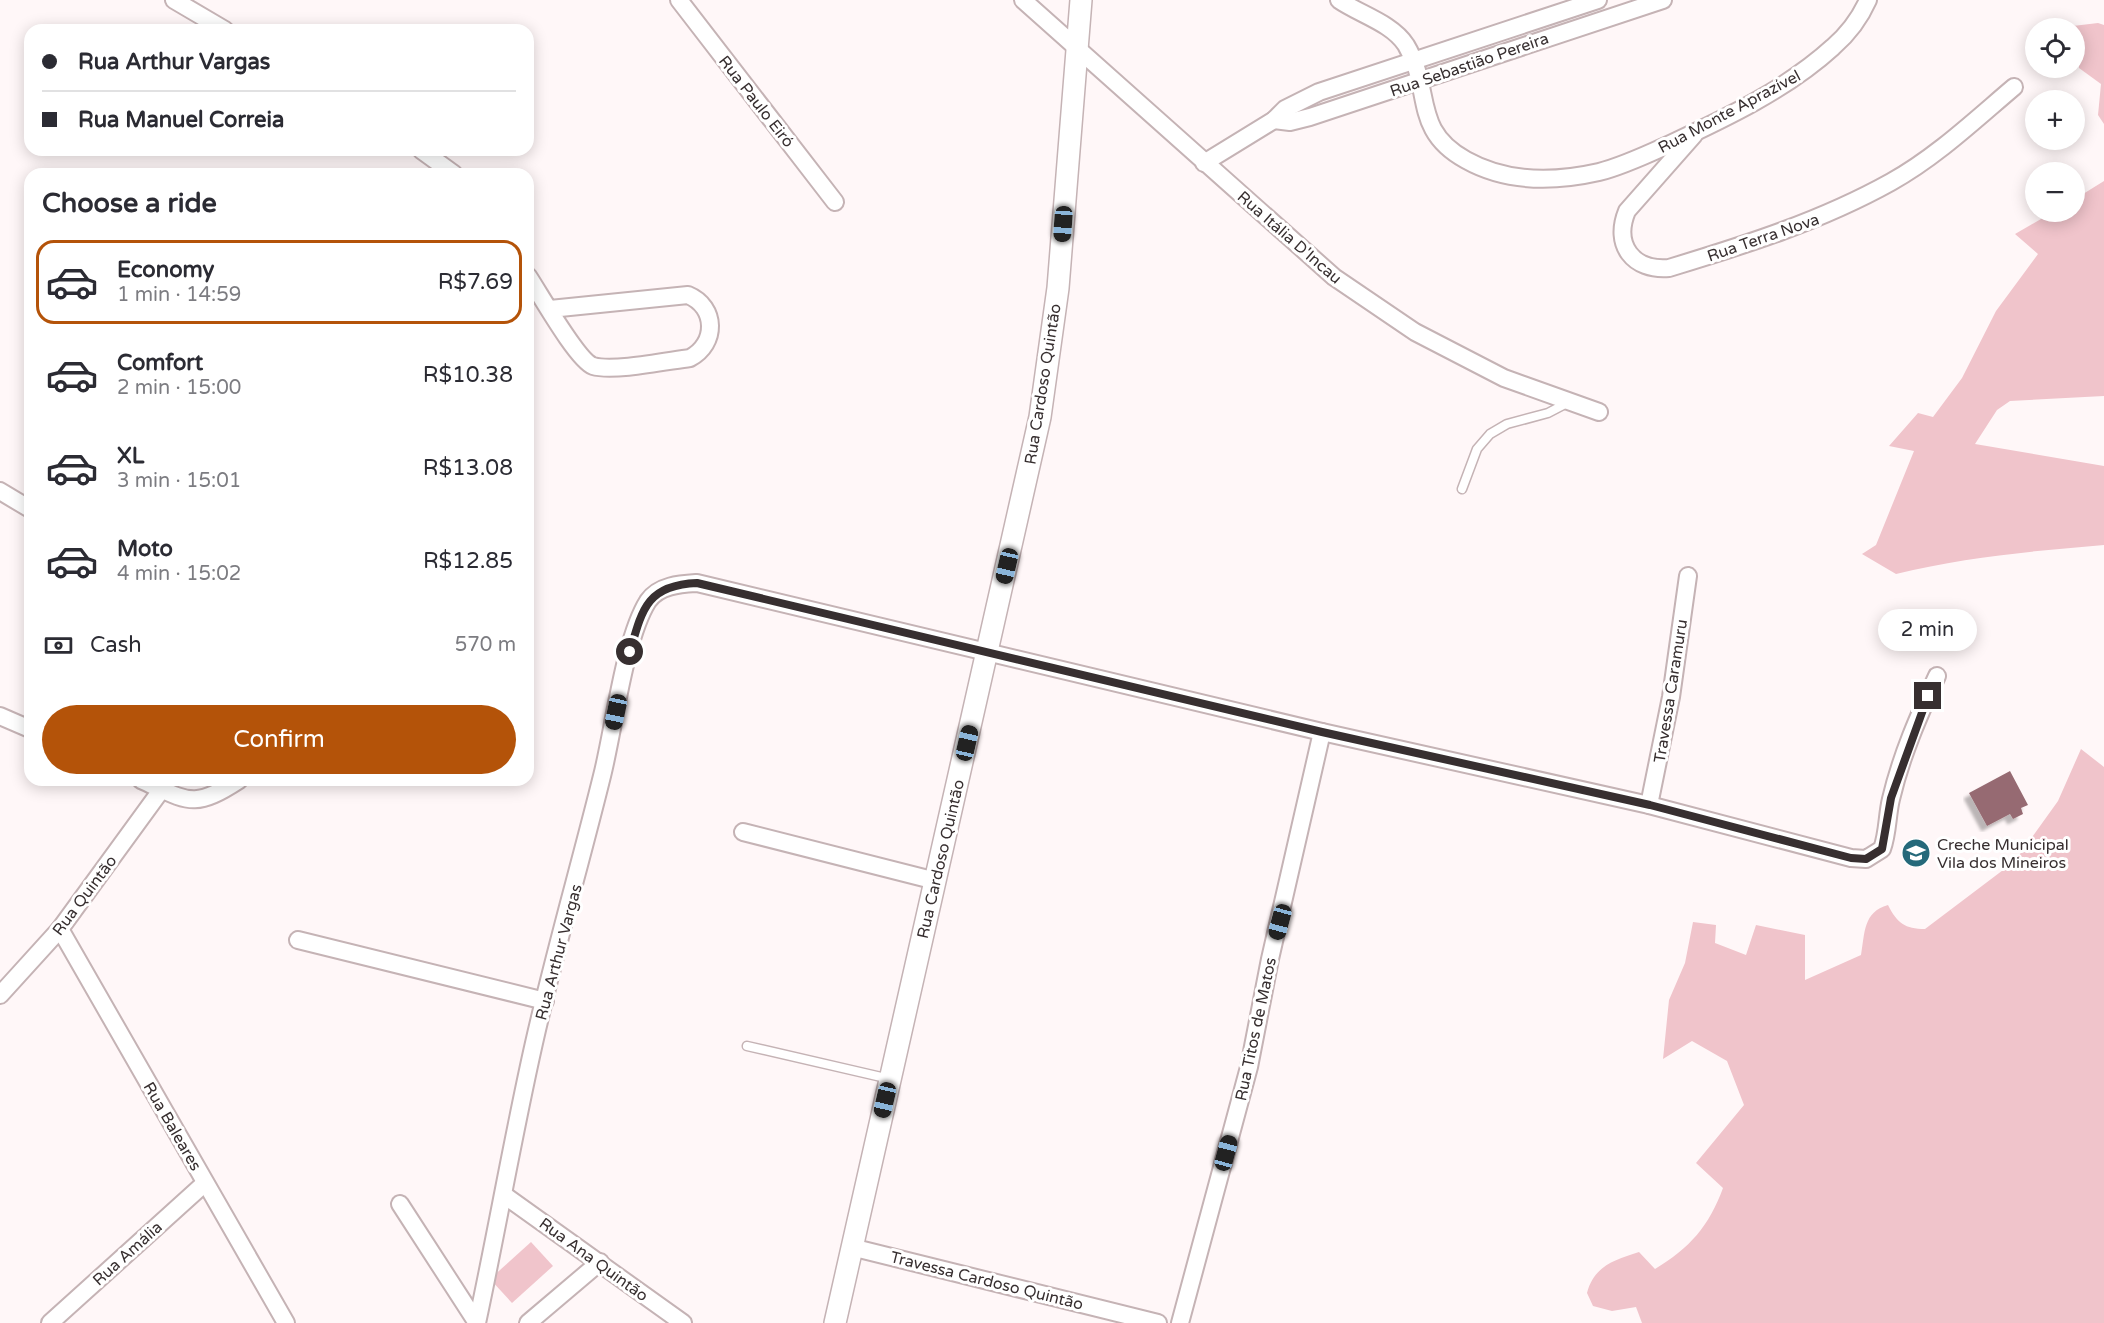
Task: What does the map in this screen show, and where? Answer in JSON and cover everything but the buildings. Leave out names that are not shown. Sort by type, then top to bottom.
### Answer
[{"type":"street","points":[[174,0],[215,24]]},
{"type":"street","name":"Rua Paulo Eiró","points":[[679,0],[835,202]]},
{"type":"street","name":"Rua Itália D'Incau","points":[[1023,0],[1334,277],[1415,332],[1504,378],[1599,412]]},
{"type":"street","name":"Rua Cardoso Quintão","points":[[835,1323],[1040,417],[1058,288],[1081,0]]},
{"type":"street","name":"Rua Monte Aprazível","points":[[1339,0],[1395,33],[1405,44],[1420,81],[1430,127],[1443,144],[1467,161],[1501,175],[1535,179],[1600,172],[1645,156],[1775,90],[1809,68],[1851,28],[1868,0]]},
{"type":"street","name":"Rua Sebastião Pereira","points":[[1204,163],[1274,120],[1298,101],[1598,0]]},
{"type":"street","name":"Rua Sebastião Pereira","points":[[1274,120],[1290,122],[1310,117],[1663,0]]},
{"type":"street","name":"Rua Terra Nova","points":[[1697,131],[1627,211],[1621,224],[1626,248],[1642,266],[1656,269],[1669,268],[1748,244],[1828,215],[1893,181],[1933,154],[2014,87]]},
{"type":"street","points":[[429,156],[446,168]]},
{"type":"street","points":[[534,285],[580,357],[595,366],[612,367],[690,358],[699,353],[707,342],[709,313],[700,300],[688,295],[550,309]]},
{"type":"street","points":[[0,491],[24,505]]},
{"type":"street","name":"Travessa Caramuru","points":[[1650,805],[1671,697],[1688,576]]},
{"type":"street","name":"Rua Arthur Vargas","points":[[477,1323],[534,1043],[640,616],[650,598],[678,584],[697,583],[987,651]]},
{"type":"street","points":[[987,651],[1322,732],[1650,805],[1851,858],[1866,859],[1876,855],[1885,840],[1891,798],[1915,726],[1937,676]]},
{"type":"street","points":[[0,716],[24,726]]},
{"type":"street","name":"Rua Titos de Matos","points":[[1180,1323],[1249,1067],[1270,959],[1322,732]]},
{"type":"street","points":[[155,786],[181,798],[205,800],[229,786]]},
{"type":"street","name":"Rua Quintão","points":[[0,995],[60,929],[162,789]]},
{"type":"street","points":[[743,832],[936,880]]},
{"type":"street","name":"Rua Baleares","points":[[60,929],[286,1323]]},
{"type":"street","points":[[298,940],[545,1001]]},
{"type":"street","name":"Rua Amália","points":[[50,1323],[205,1183]]},
{"type":"street","name":"Rua Ana Quintão","points":[[504,1195],[683,1323]]},
{"type":"street","points":[[400,1204],[477,1323]]},
{"type":"street","name":"Travessa Cardoso Quintão","points":[[851,1247],[1158,1323]]},
{"type":"street","points":[[528,1323],[600,1262]]},
{"type":"lane","points":[[1462,489],[1478,449],[1490,434],[1507,424],[1548,413],[1569,402]]},
{"type":"lane","points":[[747,1046],[890,1079]]},
{"type":"shaded area","points":[[2098,23],[2104,25],[2104,124],[2098,115],[2101,84],[2085,72],[2085,25]]},
{"type":"shaded area","points":[[2104,181],[2104,396],[2010,401],[1997,410],[1975,444],[2104,466],[2104,545],[1973,559],[1896,574],[1862,554],[1876,545],[1914,451],[1889,446],[1918,413],[1933,417],[1962,378],[1996,311],[2038,254],[2015,234],[2036,222],[2085,222],[2085,193]]},
{"type":"shaded area","points":[[2081,749],[2104,767],[2104,1323],[1642,1323],[1636,1307],[1612,1311],[1593,1306],[1587,1293],[1590,1284],[1600,1270],[1613,1261],[1639,1252],[1655,1269],[1667,1261],[1688,1244],[1705,1225],[1723,1188],[1696,1163],[1744,1105],[1727,1061],[1692,1041],[1663,1059],[1669,1000],[1685,963],[1693,922],[1716,925],[1715,943],[1746,955],[1756,925],[1805,935],[1805,980],[1861,955],[1867,924],[1880,908],[1888,905],[1902,924],[1925,929],[2015,861],[2058,801]]},
{"type":"shaded area","points":[[531,1242],[553,1266],[512,1303],[490,1279]]},
{"type":"place","name":"Creche Municipal Vila dos Mineiros","points":[[1916,853]]},
{"type":"route","points":[[630,652],[640,616],[650,598],[678,584],[697,583],[1322,732],[1650,805],[1851,858],[1866,859],[1876,855],[1882,849],[1891,798],[1918,715],[1928,696]]}]
